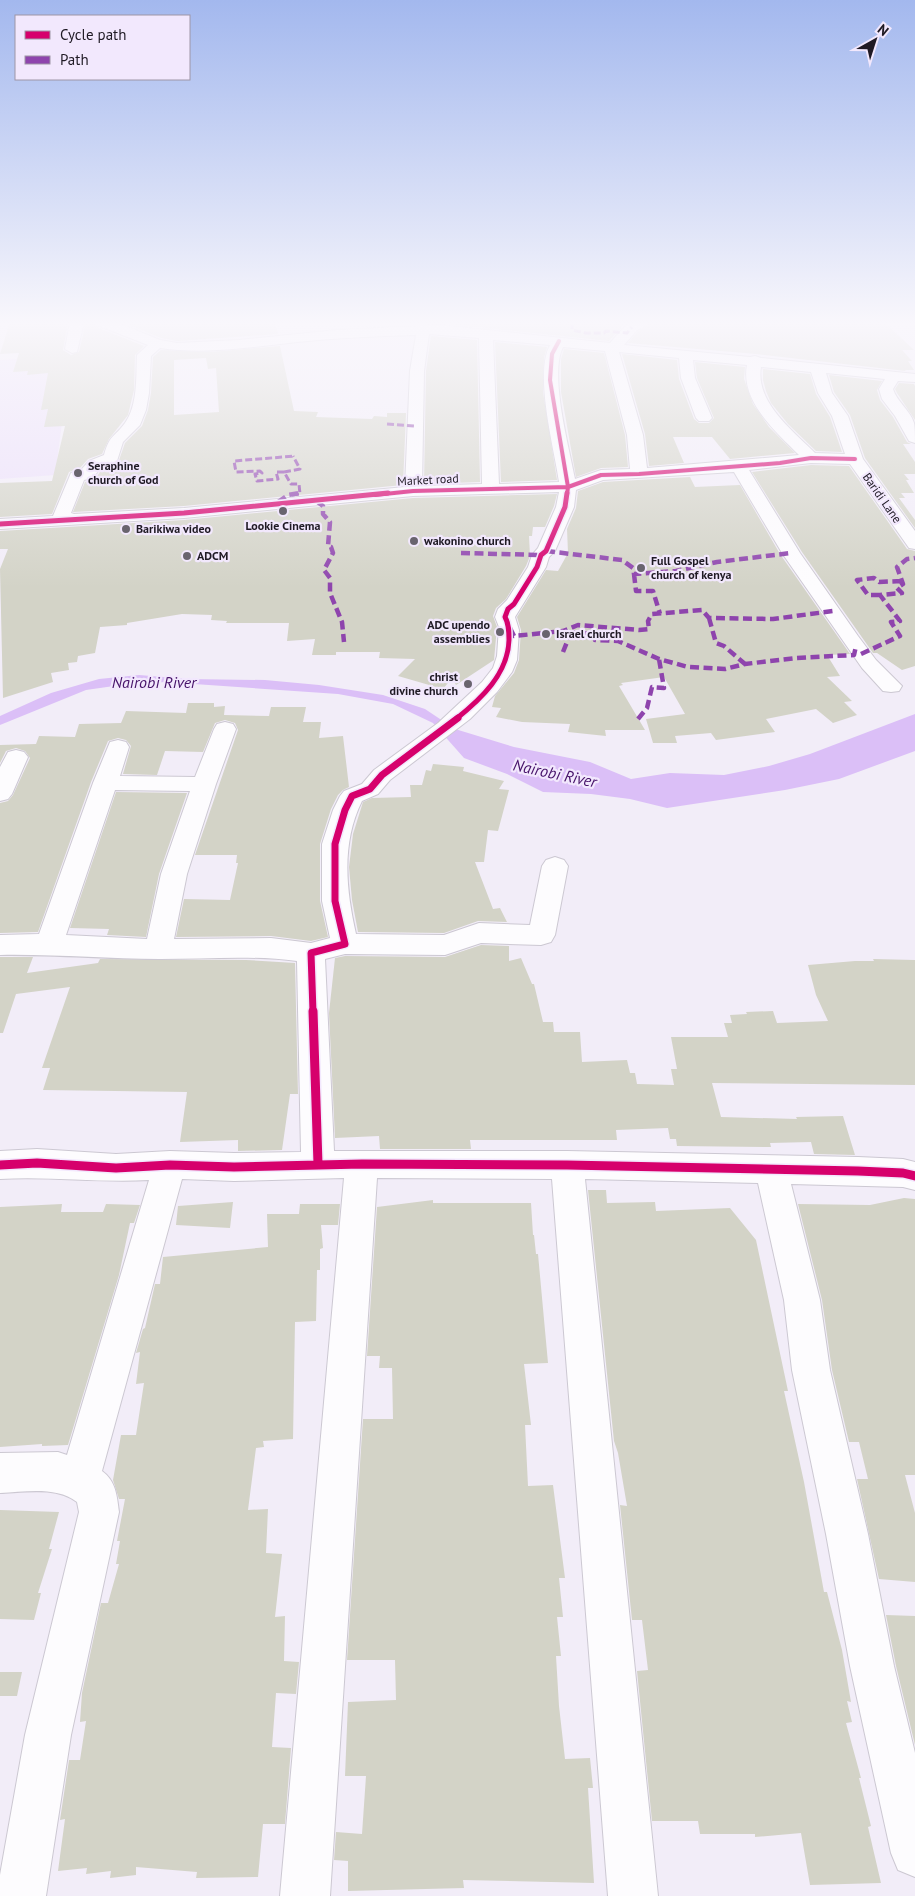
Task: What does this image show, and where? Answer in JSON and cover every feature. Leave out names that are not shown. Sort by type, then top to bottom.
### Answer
[{"type":"street","points":[[70,519],[61,515],[77,477],[87,474],[95,464],[111,458],[116,441],[132,425],[137,410]]},
{"type":"street","points":[[413,491],[416,410]]},
{"type":"street","points":[[488,410],[491,489]]},
{"type":"street","points":[[345,944],[335,901],[335,844],[345,810],[352,796],[370,789],[382,775],[468,708],[502,672],[509,649],[509,622],[505,617],[508,609],[514,604],[537,567],[541,555],[546,551],[565,507],[568,487],[555,410]]},
{"type":"street","points":[[629,410],[635,434],[639,474]]},
{"type":"street","points":[[701,410],[704,418]]},
{"type":"street","points":[[770,410],[811,458]]},
{"type":"street","name":"Baridi Lane","points":[[836,410],[855,459],[915,544]]},
{"type":"street","points":[[899,410],[915,438]]},
{"type":"street","name":"Market road","points":[[0,524],[184,513],[413,491],[568,487],[601,475],[639,474],[780,463],[811,458],[855,459]]},
{"type":"street","points":[[738,465],[791,553],[861,654],[891,686]]},
{"type":"street","points":[[158,949],[174,874],[204,784],[225,730]]},
{"type":"street","points":[[49,944],[118,747]]},
{"type":"street","points":[[0,794],[16,757]]},
{"type":"street","points":[[105,783],[204,784]]},
{"type":"street","points":[[0,945],[49,944],[158,949],[270,948],[311,953],[345,944],[445,945],[480,933],[541,935],[554,866]]},
{"type":"street","points":[[311,953],[318,1164]]},
{"type":"street","points":[[0,1165],[37,1164],[116,1168],[170,1165],[234,1167],[318,1164],[567,1165],[903,1173],[915,1176]]},
{"type":"street","points":[[305,1896],[362,1164]]},
{"type":"street","points":[[80,1479],[170,1165]]},
{"type":"street","points":[[567,1165],[633,1896]]},
{"type":"street","points":[[771,1170],[802,1300],[811,1370],[847,1534],[872,1666],[915,1853]]},
{"type":"street","points":[[0,1473],[58,1472],[80,1479],[96,1491],[99,1512],[48,1735],[21,1896]]},
{"type":"shaded area","points":[[0,410],[64,410],[55,475],[0,479]]},
{"type":"water","name":"Nairobi River","points":[[139,675],[187,679],[265,680],[319,685],[383,695],[425,709],[455,729],[514,747],[590,762],[631,779],[670,773],[724,775],[769,766],[810,754],[915,714],[915,751],[839,779],[785,790],[667,808],[630,799],[591,794],[543,792],[507,774],[464,758],[433,723],[393,704],[338,694],[165,682],[128,684],[86,690],[0,725],[0,716],[51,693],[99,679]]},
{"type":"building","points":[[48,410],[129,410],[128,415],[109,439],[102,454],[88,459],[80,468],[69,472],[52,514],[0,517],[0,483],[52,481],[65,426],[44,427]]},
{"type":"building","points":[[148,410],[174,410],[174,415],[219,412],[219,410],[294,410],[318,412],[316,417],[372,419],[374,416],[387,417],[387,413],[406,413],[403,485],[184,506],[73,512],[85,482],[95,479],[102,469],[118,463],[125,443],[142,426]]},
{"type":"building","points":[[425,410],[478,410],[480,482],[424,484]]},
{"type":"building","points":[[498,410],[546,410],[557,480],[501,482]]},
{"type":"building","points":[[564,410],[619,410],[625,435],[628,467],[601,468],[576,477]]},
{"type":"building","points":[[638,410],[691,410],[694,419],[699,423],[709,423],[714,418],[711,410],[758,410],[769,427],[795,453],[730,459],[712,437],[673,437],[684,463],[649,466],[645,434]]},
{"type":"building","points":[[777,410],[826,410],[842,452],[816,451]]},
{"type":"building","points":[[847,410],[888,410],[907,442],[911,444],[903,444],[915,462],[915,474],[904,474],[909,480],[906,480],[914,493],[901,493],[905,498],[899,498],[915,520],[915,528],[865,458]]},
{"type":"building","points":[[909,410],[915,410],[915,420]]},
{"type":"building","points":[[811,465],[849,466],[907,549],[915,551],[915,666],[902,670],[877,653],[873,653],[802,552],[752,472]]},
{"type":"building","points":[[690,477],[695,487],[740,485],[780,554],[850,654],[827,655],[840,676],[827,677],[852,701],[844,702],[857,715],[833,723],[816,709],[766,719],[775,732],[716,740],[711,733],[675,736],[677,743],[653,743],[646,719],[685,714],[664,677],[621,683],[623,685],[619,686],[645,730],[605,730],[606,736],[568,732],[570,724],[522,722],[496,717],[501,708],[492,707],[495,696],[514,673],[519,660],[521,630],[517,617],[546,570],[558,571],[568,553],[567,529],[576,508],[578,491],[603,482]]},
{"type":"building","points":[[557,494],[545,527],[533,527],[532,536],[529,536],[530,556],[526,566],[506,599],[496,608],[493,616],[497,627],[494,660],[456,685],[452,678],[443,689],[398,676],[415,659],[379,658],[380,652],[336,652],[336,655],[312,655],[315,639],[287,641],[289,623],[226,623],[227,621],[211,620],[212,615],[182,614],[127,623],[127,625],[100,627],[95,653],[78,656],[77,662],[68,663],[69,670],[51,673],[53,682],[3,698],[0,569],[8,549],[0,549],[0,531],[184,520],[413,498]]},
{"type":"building","points":[[188,703],[214,703],[214,707],[225,706],[224,715],[269,716],[271,707],[306,707],[303,722],[321,722],[319,738],[343,736],[349,787],[338,795],[331,809],[320,844],[320,901],[328,937],[311,941],[271,936],[176,937],[184,899],[230,900],[238,863],[236,863],[237,855],[195,855],[238,730],[235,723],[225,720],[215,723],[203,752],[165,751],[157,775],[123,774],[131,746],[126,740],[118,738],[108,741],[91,782],[38,932],[0,933],[0,803],[8,801],[13,795],[30,758],[25,751],[16,748],[6,751],[0,763],[0,745],[36,744],[39,736],[75,737],[79,724],[121,723],[126,711],[186,713]]},
{"type":"building","points":[[433,764],[464,767],[463,771],[504,781],[499,789],[509,790],[498,831],[488,830],[484,862],[475,862],[493,909],[500,908],[507,922],[478,921],[444,933],[358,932],[352,900],[349,867],[353,834],[363,802],[372,798],[411,797],[410,785],[422,785],[426,770],[431,771]]},
{"type":"building","points":[[116,792],[187,793],[159,874],[146,937],[107,935],[109,929],[70,928]]},
{"type":"building","points":[[481,945],[509,946],[509,961],[521,958],[532,984],[534,984],[543,1022],[553,1022],[554,1032],[580,1032],[582,1062],[627,1060],[630,1073],[635,1073],[637,1084],[674,1085],[671,1069],[677,1069],[671,1037],[728,1037],[724,1023],[732,1023],[730,1015],[747,1014],[746,1012],[773,1011],[777,1023],[828,1021],[816,995],[808,965],[874,961],[873,959],[915,960],[915,1085],[712,1083],[721,1117],[797,1119],[796,1117],[843,1116],[855,1155],[814,1154],[811,1142],[770,1143],[771,1147],[677,1146],[676,1139],[670,1139],[668,1128],[616,1130],[617,1140],[470,1140],[471,1149],[380,1149],[379,1136],[335,1138],[329,1013],[335,958],[345,956],[445,957]]},
{"type":"building","points":[[0,957],[33,957],[27,973],[98,963],[100,959],[246,960],[295,963],[298,1094],[290,1094],[282,1150],[238,1151],[238,1140],[180,1142],[187,1092],[43,1090],[50,1068],[42,1068],[70,987],[16,994],[3,1033],[0,1033]]},
{"type":"building","points":[[588,1190],[606,1190],[607,1203],[655,1202],[656,1211],[730,1208],[756,1240],[788,1391],[784,1391],[804,1482],[824,1592],[827,1592],[842,1650],[851,1702],[847,1701],[852,1722],[846,1723],[861,1778],[859,1778],[871,1826],[868,1827],[881,1883],[810,1885],[801,1833],[755,1837],[755,1834],[700,1834],[698,1821],[652,1821],[637,1671],[648,1670],[642,1620],[632,1620],[620,1505],[627,1506],[618,1453],[614,1441]]},
{"type":"building","points":[[904,1198],[915,1199],[915,1475],[905,1475],[915,1513],[915,1582],[879,1579],[857,1479],[868,1479],[859,1442],[849,1442],[832,1370],[822,1300],[798,1204],[870,1205]]},
{"type":"building","points":[[433,1200],[433,1203],[531,1203],[533,1235],[536,1254],[538,1254],[548,1363],[524,1364],[531,1425],[525,1425],[528,1486],[553,1485],[565,1578],[559,1578],[563,1617],[557,1617],[561,1656],[556,1656],[559,1706],[565,1759],[590,1758],[593,1788],[588,1788],[594,1883],[463,1880],[464,1888],[348,1891],[348,1861],[334,1860],[336,1832],[362,1834],[366,1776],[345,1776],[348,1702],[396,1700],[395,1660],[347,1660],[363,1419],[393,1419],[392,1368],[379,1368],[380,1356],[367,1356],[377,1207]]},
{"type":"building","points":[[233,1202],[230,1228],[176,1225],[178,1206]]},
{"type":"building","points":[[62,1204],[61,1212],[103,1212],[106,1204],[140,1205],[134,1223],[130,1223],[119,1275],[68,1445],[42,1446],[42,1444],[0,1447],[0,1207]]},
{"type":"building","points":[[300,1204],[340,1204],[338,1225],[321,1225],[323,1248],[320,1249],[320,1270],[317,1270],[316,1321],[295,1322],[293,1439],[263,1441],[264,1447],[256,1448],[248,1510],[268,1509],[266,1553],[282,1554],[275,1617],[285,1616],[284,1661],[299,1662],[296,1694],[276,1693],[272,1747],[291,1748],[285,1824],[263,1824],[258,1877],[196,1878],[197,1872],[136,1867],[136,1875],[110,1878],[111,1871],[86,1874],[87,1868],[58,1871],[65,1819],[60,1820],[69,1760],[80,1760],[86,1721],[80,1722],[82,1693],[101,1603],[108,1603],[119,1564],[116,1564],[120,1541],[117,1541],[125,1499],[119,1499],[113,1480],[121,1435],[136,1435],[144,1383],[136,1384],[140,1352],[136,1353],[143,1329],[145,1328],[155,1284],[160,1284],[163,1257],[268,1247],[267,1214],[299,1214]]},
{"type":"building","points":[[0,1510],[59,1512],[49,1549],[52,1549],[38,1593],[41,1593],[34,1620],[0,1619]]},
{"type":"building","points":[[886,1615],[915,1616],[915,1745],[896,1666]]},
{"type":"building","points":[[0,1672],[22,1672],[17,1696],[0,1696]]},
{"type":"marked path","points":[[387,424],[415,426]]},
{"type":"marked path","points":[[284,472],[300,469],[293,456]]},
{"type":"marked path","points":[[278,502],[288,495],[300,494],[299,484],[291,484],[284,472],[276,472],[278,479],[257,481],[255,474],[262,473],[260,471],[236,472],[234,461],[295,456]]},
{"type":"marked path","points":[[316,501],[323,506],[323,514],[330,522],[328,546],[331,547],[333,553],[324,570],[330,578],[330,593],[342,622],[344,642]]},
{"type":"marked path","points":[[546,551],[622,560],[633,568],[634,574],[676,571],[717,562],[791,553]]},
{"type":"marked path","points":[[461,553],[541,555]]},
{"type":"marked path","points":[[861,654],[900,636],[891,622],[900,621],[880,595],[902,593],[897,588],[903,584],[897,567],[907,559],[915,558]]},
{"type":"marked path","points":[[634,574],[636,591],[653,591],[660,614]]},
{"type":"marked path","points":[[880,595],[868,595],[857,580],[874,578],[879,582],[902,581]]},
{"type":"marked path","points":[[510,628],[514,636],[563,631],[578,625],[639,630],[649,629],[648,621],[652,614],[702,610],[709,618],[773,619],[833,611]]},
{"type":"marked path","points":[[709,618],[716,643],[724,646],[745,664]]},
{"type":"marked path","points":[[566,632],[595,634],[595,640],[618,641],[659,659],[688,667],[725,669],[745,664],[796,658],[854,655],[856,646]]},
{"type":"marked path","points":[[563,652],[571,632]]},
{"type":"marked path","points":[[638,719],[647,708],[652,687],[664,688],[659,659]]},
{"type":"cycle path","points":[[318,1164],[311,953],[345,944],[335,901],[335,844],[345,810],[352,796],[370,789],[382,775],[462,715],[490,687],[501,672],[508,656],[509,627],[505,617],[508,609],[514,604],[537,567],[541,555],[546,551],[565,507],[568,487],[555,410]]},
{"type":"cycle path","points":[[0,524],[184,513],[413,491],[568,487],[601,475],[639,474],[780,463],[811,458],[855,459]]},
{"type":"cycle path","points":[[0,1165],[37,1163],[116,1168],[170,1165],[234,1167],[362,1164],[567,1165],[858,1171],[903,1173],[915,1176]]},
{"type":"place","name":"Seraphine church of God","points":[[78,473]]},
{"type":"place","name":"Lookie Cinema","points":[[283,511]]},
{"type":"place","name":"Barikiwa video","points":[[126,529]]},
{"type":"place","name":"wakonino church","points":[[414,541]]},
{"type":"place","name":"ADCM","points":[[187,556]]},
{"type":"place","name":"Full Gospel church of kenya","points":[[641,568]]},
{"type":"place","name":"ADC upendo assemblies","points":[[500,632]]},
{"type":"place","name":"Israel church","points":[[546,634]]},
{"type":"place","name":"christ divine church","points":[[468,684]]}]
